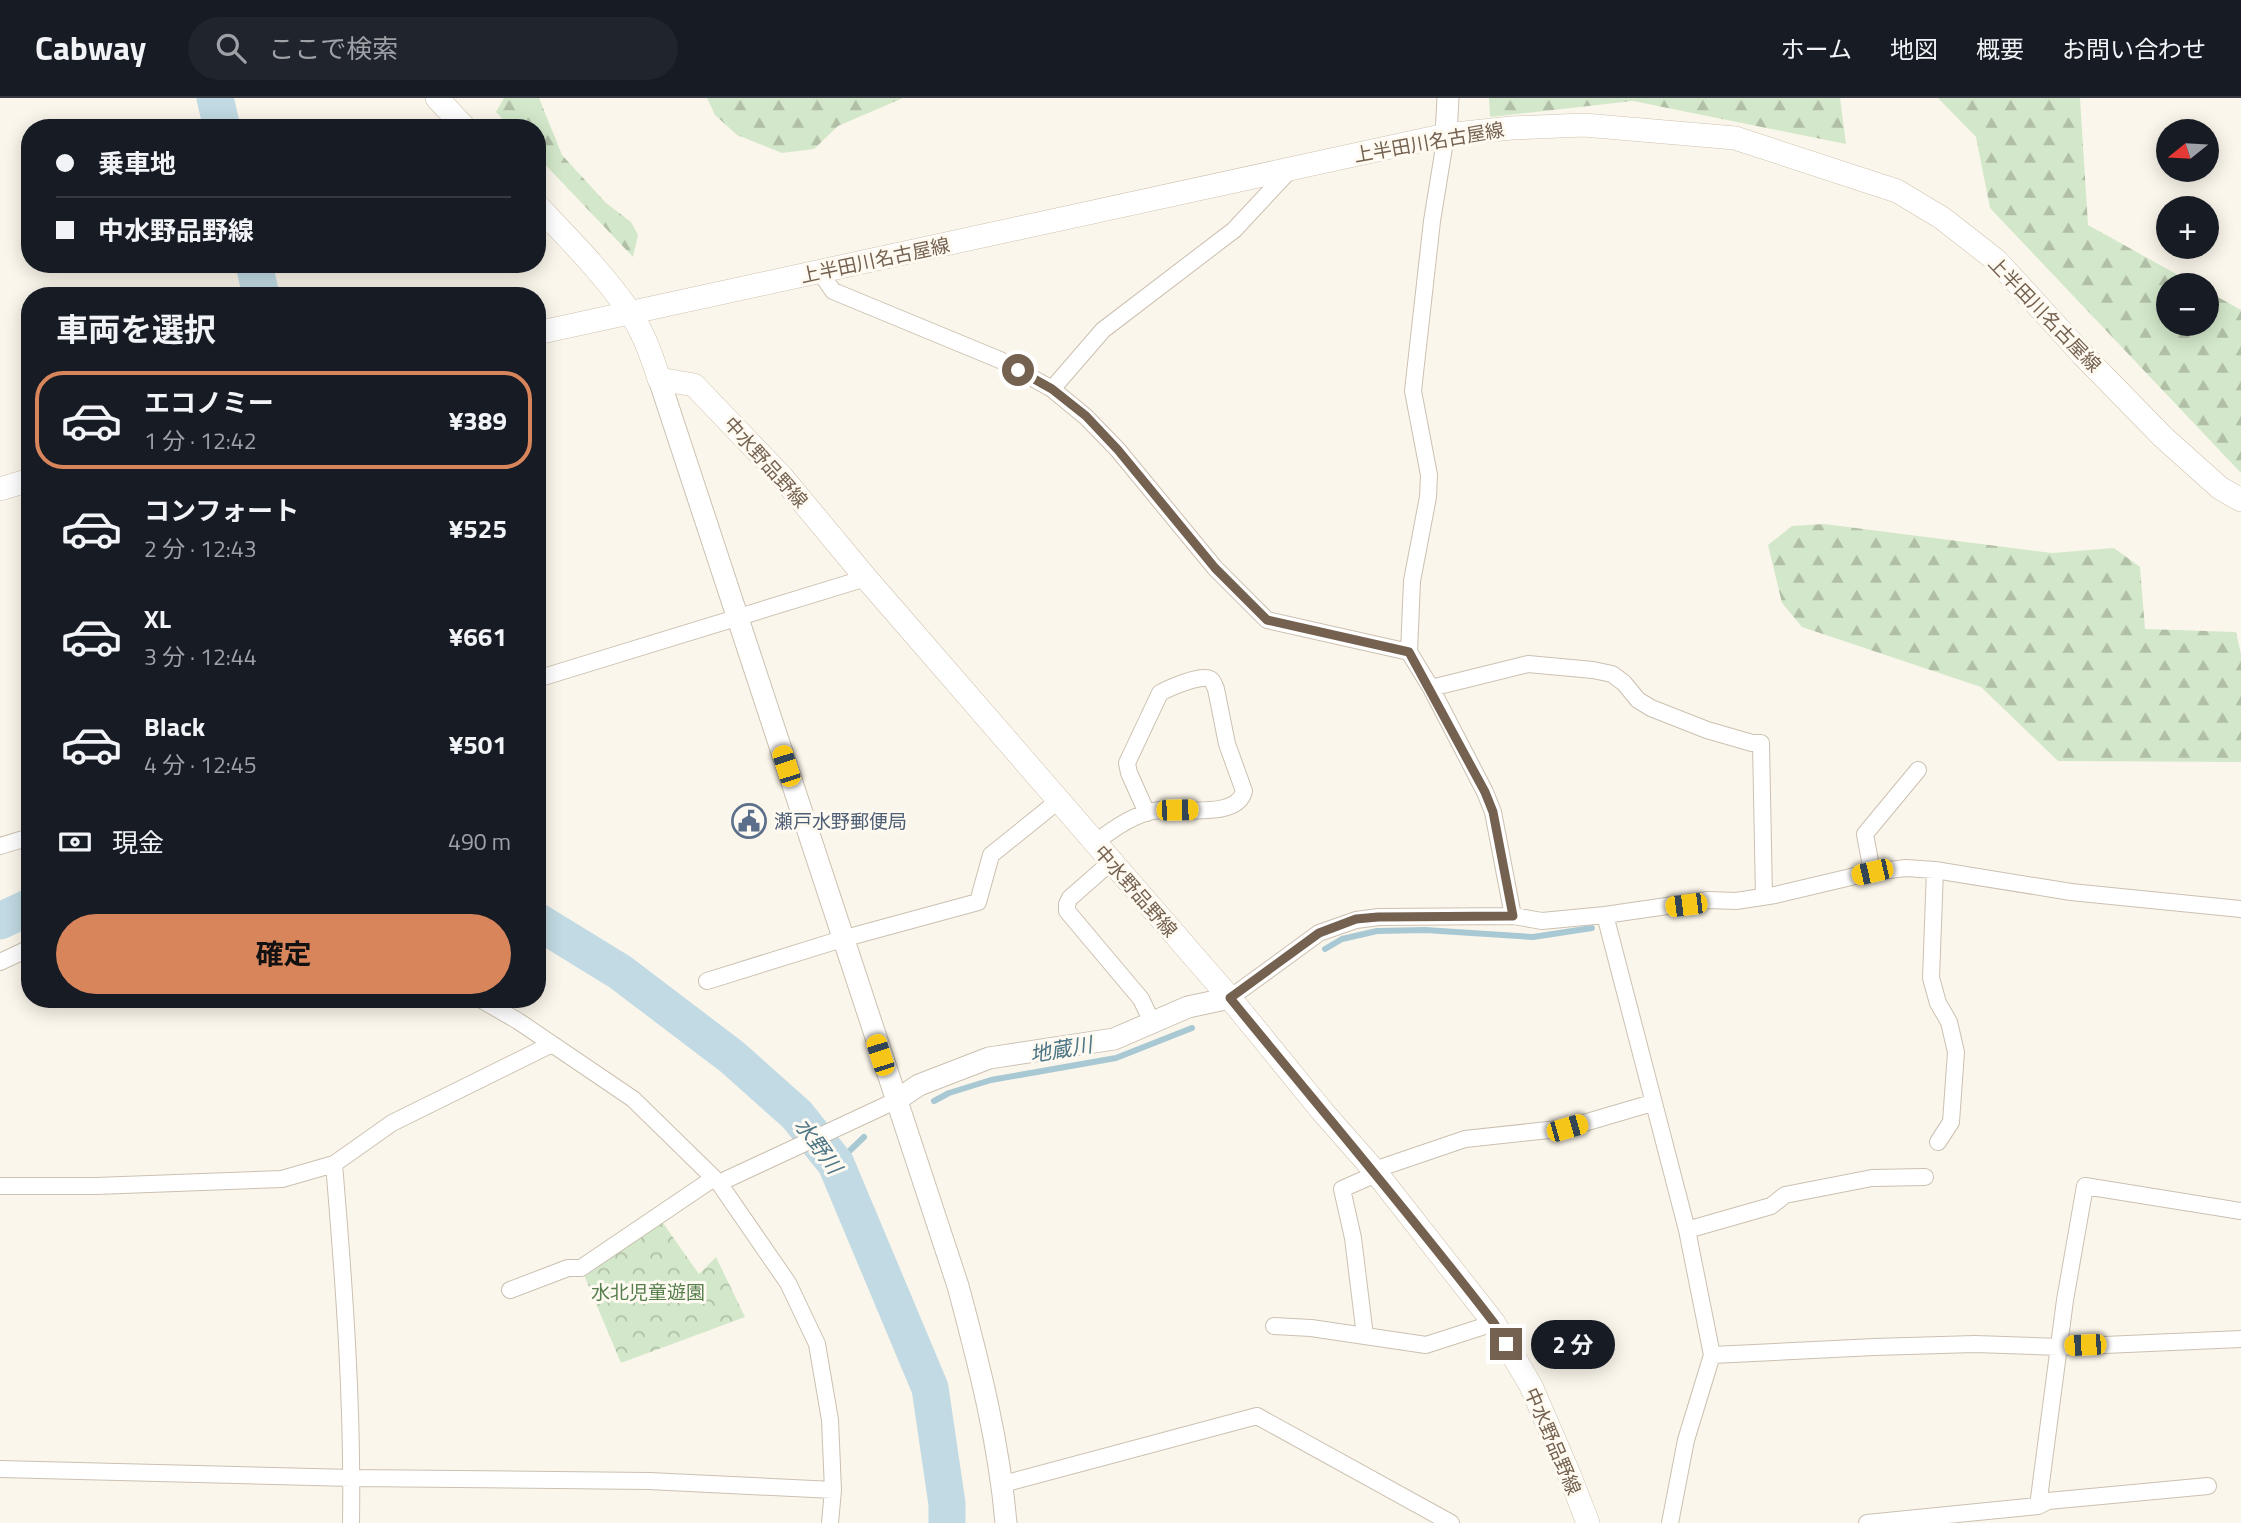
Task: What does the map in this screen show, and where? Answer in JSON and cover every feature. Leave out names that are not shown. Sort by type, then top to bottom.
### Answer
[{"type":"main road","points":[[437,98],[457,119]]},
{"type":"main road","name":"上半田川名古屋線","points":[[546,331],[1446,135],[1511,128],[1584,125],[1735,138],[1897,191],[1942,218],[1997,261],[2163,437],[2220,488],[2241,500]]},
{"type":"main road","points":[[546,214],[579,249],[629,311],[650,349],[659,379]]},
{"type":"main road","name":"中水野品野線","points":[[659,379],[694,385],[782,477],[866,578],[1230,998],[1374,1170],[1494,1323],[1531,1386],[1587,1523]]},
{"type":"main road","points":[[0,489],[21,483]]},
{"type":"street","points":[[1448,98],[1446,135],[1432,221],[1413,391],[1429,475],[1428,497],[1412,582],[1409,652],[1431,688],[1493,812],[1513,916]]},
{"type":"street","points":[[1052,389],[1103,330],[1234,230],[1289,170]]},
{"type":"street","points":[[820,272],[833,291],[1000,360],[1052,389],[1086,416],[1118,450],[1215,568],[1267,620],[1409,652]]},
{"type":"street","points":[[659,379],[958,1286],[985,1388],[1003,1484],[1006,1523]]},
{"type":"street","points":[[546,676],[866,578]]},
{"type":"street","points":[[1431,688],[1528,664],[1593,670],[1612,674],[1624,683],[1638,700],[1651,708],[1707,730],[1760,743],[1764,897]]},
{"type":"street","points":[[1094,843],[1154,810],[1222,809],[1240,802],[1244,791],[1227,744],[1216,689],[1213,681],[1208,678],[1200,677],[1160,693],[1128,757],[1129,774],[1147,813]]},
{"type":"street","points":[[1872,872],[1865,834],[1918,770]]},
{"type":"street","points":[[707,981],[842,939],[978,902],[991,855],[1058,801]]},
{"type":"street","points":[[0,846],[21,840]]},
{"type":"street","points":[[1111,862],[1070,898],[1066,904],[1067,911],[1141,999],[1152,1022]]},
{"type":"street","points":[[510,1290],[568,1268],[581,1268],[716,1180],[738,1175],[895,1101],[919,1085],[989,1058],[1114,1039],[1188,1007],[1230,998],[1319,933],[1356,919],[1513,916],[1542,921],[1708,900],[1736,901],[1764,897],[1872,872],[1906,868],[1935,870],[2071,892],[2241,909]]},
{"type":"street","points":[[1935,870],[1931,978],[1938,1003],[1949,1022],[1956,1052],[1951,1122],[1938,1142]]},
{"type":"street","points":[[1605,915],[1686,1230],[1712,1355],[1686,1440],[1670,1523]]},
{"type":"street","points":[[0,962],[21,952]]},
{"type":"street","points":[[494,1008],[633,1099],[716,1180],[788,1283],[817,1343],[830,1420],[833,1490],[830,1523]]},
{"type":"street","points":[[0,1186],[282,1179],[334,1164],[392,1123],[552,1044]]},
{"type":"street","points":[[1365,1336],[1353,1238],[1342,1189],[1367,1178],[1374,1170],[1465,1139],[1567,1128],[1652,1103]]},
{"type":"street","points":[[334,1164],[341,1247],[352,1478],[351,1523]]},
{"type":"street","points":[[1686,1230],[1771,1206],[1785,1195],[1872,1178],[1925,1177]]},
{"type":"street","points":[[2038,1506],[2059,1346],[2085,1186],[2241,1211]]},
{"type":"street","points":[[1273,1326],[1426,1345],[1494,1323]]},
{"type":"street","points":[[1712,1355],[1975,1344],[2059,1346],[2241,1339]]},
{"type":"street","points":[[1003,1484],[1257,1416],[1451,1523]]},
{"type":"street","points":[[0,1469],[352,1478],[649,1480],[833,1490]]},
{"type":"street","points":[[1867,1523],[2038,1506],[2048,1501],[2208,1486]]},
{"type":"green space","points":[[504,98],[539,98],[562,155],[606,203],[631,222],[638,235],[633,257],[546,165],[546,119],[503,119],[496,112]]},
{"type":"green space","points":[[707,98],[903,98],[838,126],[814,149],[782,153],[737,135],[715,115]]},
{"type":"green space","points":[[1489,98],[1840,98],[1846,144],[1633,101],[1490,117]]},
{"type":"green space","points":[[1938,98],[2080,98],[2088,225],[2174,273],[2156,273],[2156,336],[2219,336],[2219,298],[2241,310],[2241,473],[1990,208],[1976,137]]},
{"type":"green space","points":[[1824,524],[2052,553],[2114,548],[2140,567],[2145,629],[2236,632],[2241,654],[2241,762],[2058,761],[1981,687],[1802,627],[1782,603],[1768,545],[1792,526]]},
{"type":"green space","name":"水北児童遊園","points":[[658,1216],[699,1274],[716,1257],[745,1317],[621,1363],[581,1268]]},
{"type":"waterway","points":[[215,98],[220,119]]},
{"type":"waterway","points":[[256,273],[259,287]]},
{"type":"waterway","name":"水野川","points":[[0,921],[21,911]]},
{"type":"waterway","name":"水野川","points":[[546,927],[620,972],[732,1057],[797,1115],[836,1164],[930,1388],[947,1504],[947,1523]]},
{"type":"waterway","name":"地蔵川","points":[[1325,949],[1342,939],[1377,931],[1425,930],[1533,937],[1592,928]]},
{"type":"waterway","name":"地蔵川","points":[[934,1101],[949,1093],[991,1080],[1116,1058],[1192,1028]]},
{"type":"waterway","name":"地蔵川","points":[[836,1164],[864,1137]]},
{"type":"place","name":"瀬戸水野郵便局","points":[[749,821]]},
{"type":"route","points":[[1018,370],[1052,389],[1086,416],[1118,450],[1215,568],[1267,620],[1409,652],[1431,688],[1485,792],[1493,812],[1513,916],[1356,919],[1319,933],[1230,998],[1450,1265],[1494,1323],[1506,1344]]}]
